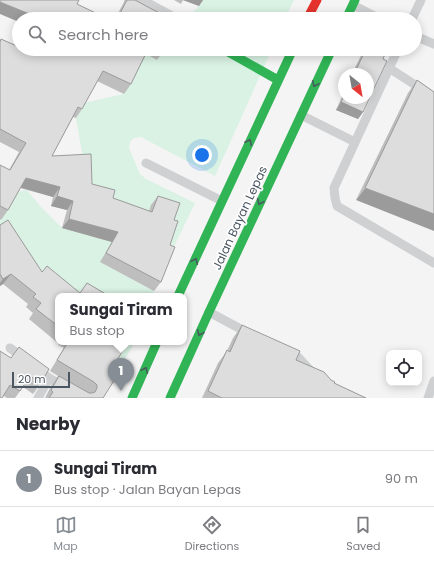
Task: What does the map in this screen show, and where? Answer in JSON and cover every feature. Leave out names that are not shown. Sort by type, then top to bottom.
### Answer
[{"type":"main road","points":[[310,12],[316,0]]},
{"type":"main road","points":[[349,12],[354,2]]},
{"type":"main road","points":[[235,56],[278,80]]},
{"type":"main road","name":"Jalan Bayan Lepas","points":[[179,293],[290,56]]},
{"type":"main road","name":"Jalan Bayan Lepas","points":[[170,398],[329,56]]},
{"type":"main road","points":[[132,398],[156,345]]},
{"type":"street","points":[[132,0],[155,12]]},
{"type":"lane","points":[[415,12],[421,0]]},
{"type":"lane","points":[[354,2],[369,12]]},
{"type":"lane","points":[[422,39],[434,44]]},
{"type":"lane","points":[[395,56],[334,188],[334,198],[337,206],[434,263]]},
{"type":"lane","points":[[389,68],[434,97]]},
{"type":"lane","points":[[301,115],[355,142]]},
{"type":"lane","points":[[146,163],[222,201]]},
{"type":"lane","points":[[209,312],[261,339]]},
{"type":"lane","points":[[10,348],[49,378],[84,398]]},
{"type":"lane","points":[[279,348],[298,357],[317,378]]},
{"type":"lane","points":[[38,398],[49,378]]},
{"type":"lane","points":[[428,398],[434,381]]},
{"type":"green space","points":[[202,0],[294,0],[288,12],[193,12]]},
{"type":"green space","points":[[143,56],[269,56],[215,176],[141,137],[134,138],[130,142],[129,148],[140,174],[146,179],[195,203],[169,257],[146,222],[100,262],[154,291],[153,293],[78,293],[0,252],[0,219],[1,220],[14,196],[27,190],[40,206],[62,228],[85,182],[84,164],[76,118],[84,103],[124,94]]},
{"type":"green space","points":[[110,345],[133,345],[112,381],[97,349]]},
{"type":"building","points":[[0,0],[79,0],[77,4],[94,12],[25,12],[0,2]]},
{"type":"building","points":[[127,0],[135,0],[157,12],[121,12]]},
{"type":"building","points":[[1,39],[12,44],[12,56],[145,56],[131,84],[103,71],[82,109],[78,107],[52,156],[91,154],[92,184],[115,190],[113,198],[152,212],[158,196],[180,203],[174,220],[178,221],[170,245],[175,247],[161,282],[106,253],[118,232],[69,219],[73,201],[57,196],[60,187],[26,178],[8,210],[0,206],[0,165],[10,170],[26,143],[0,129]]},
{"type":"building","points":[[363,56],[384,56],[383,59],[387,61],[374,89],[374,68],[357,68]]},
{"type":"building","points":[[417,80],[434,92],[434,214],[365,188]]},
{"type":"building","points":[[345,104],[367,104],[363,112]]},
{"type":"building","points":[[8,220],[42,272],[47,266],[80,293],[55,293],[55,324],[36,309],[41,303],[33,297],[36,294],[11,274],[3,279],[0,274],[0,225]]},
{"type":"building","points":[[87,283],[104,293],[80,293]]},
{"type":"building","points":[[242,325],[300,351],[296,360],[324,372],[331,380],[335,382],[334,383],[366,398],[222,398],[208,391],[227,350],[230,352]]},
{"type":"building","points":[[66,345],[126,345],[113,367],[120,371],[103,398],[49,398],[53,392],[51,390],[59,376],[89,393],[95,392],[97,388],[97,385],[94,382],[57,360]]},
{"type":"building","points":[[19,347],[49,369],[41,383],[30,376],[20,391],[10,385],[2,398],[0,398],[0,351],[11,358]]},
{"type":"traffic: fast","points":[[349,12],[355,0]]},
{"type":"traffic: fast","points":[[235,56],[278,80]]},
{"type":"traffic: fast","points":[[179,293],[290,56]]},
{"type":"traffic: fast","points":[[170,398],[329,56]]},
{"type":"traffic: fast","points":[[132,398],[156,345]]},
{"type":"traffic: jam","points":[[311,12],[317,0]]},
{"type":"place","name":"Sungai Tiram","points":[[121,391]]}]
